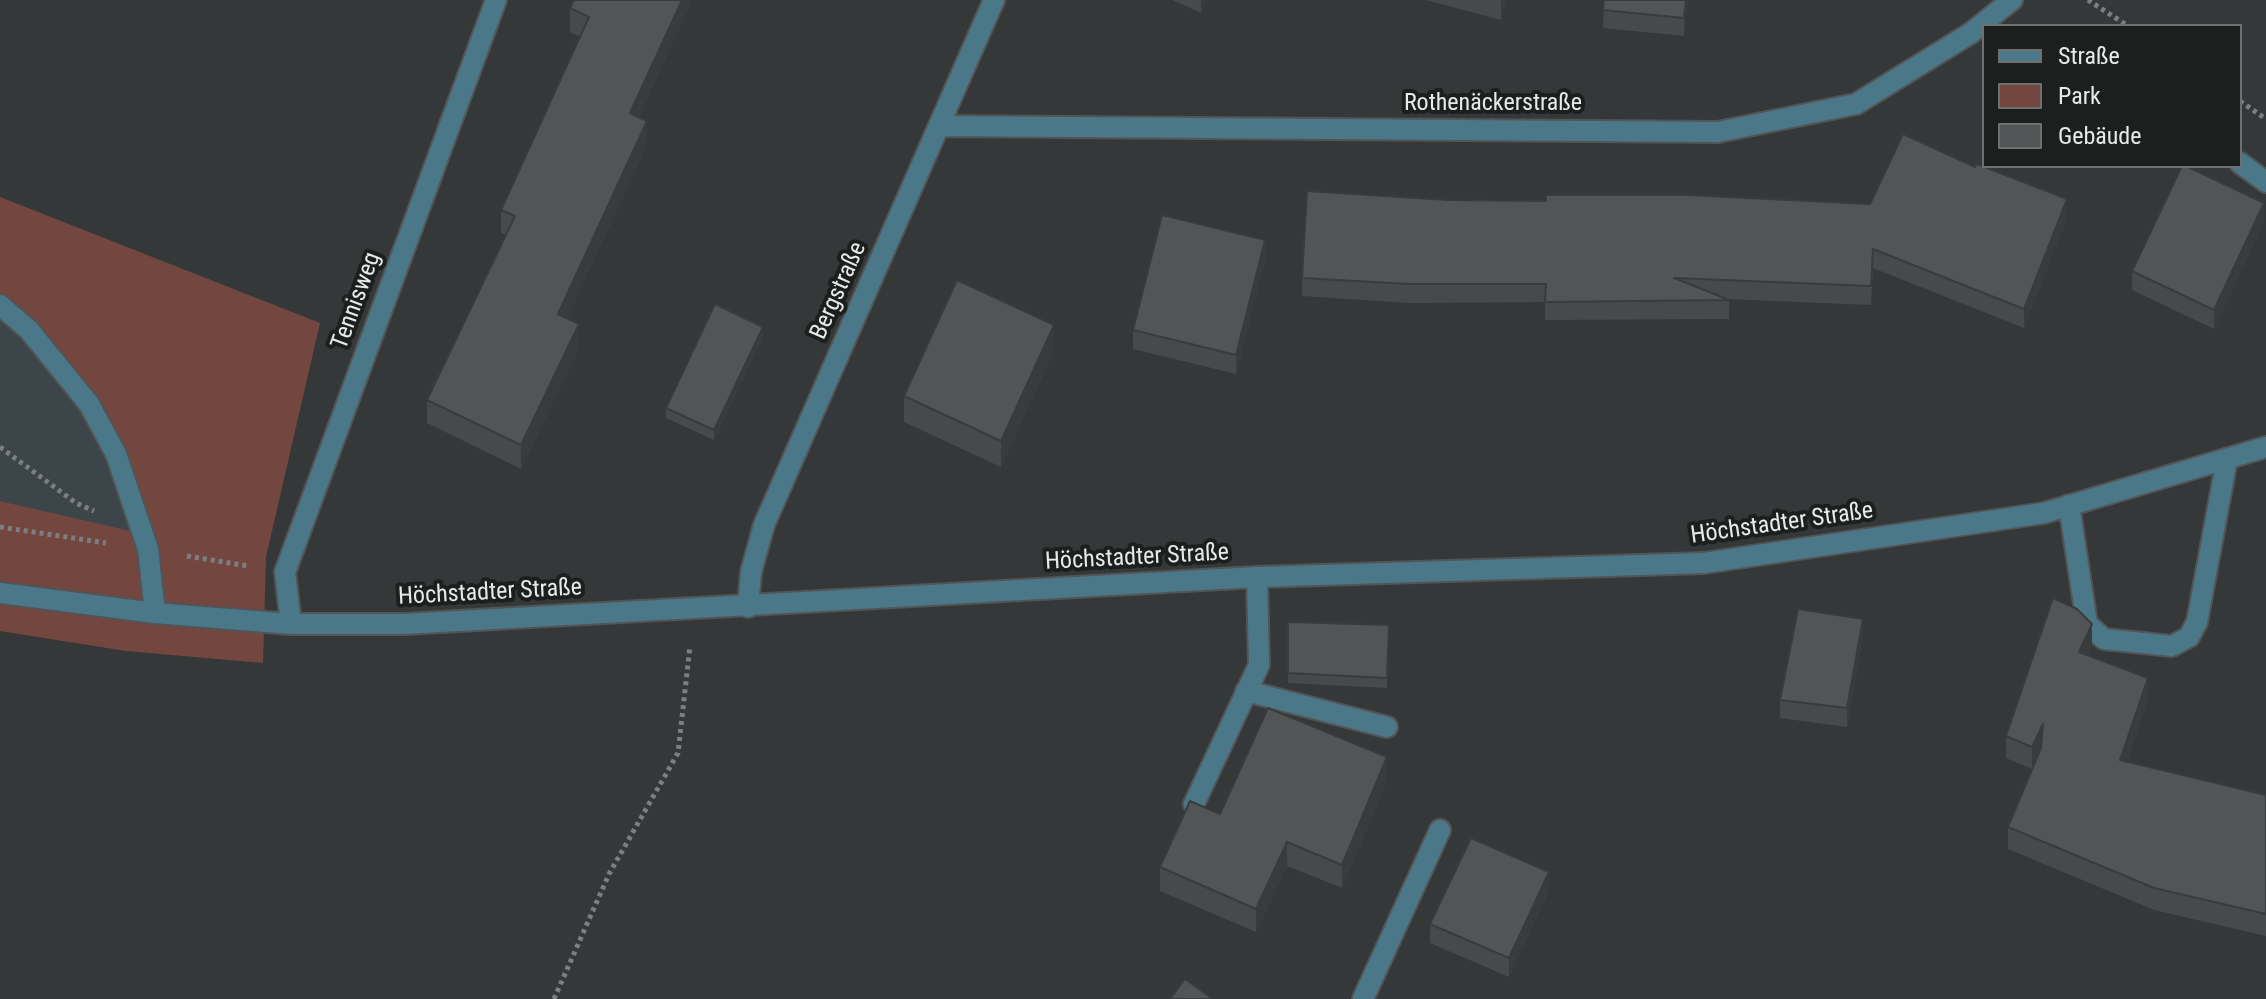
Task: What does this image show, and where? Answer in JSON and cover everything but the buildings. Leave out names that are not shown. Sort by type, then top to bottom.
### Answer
[{"type":"street","name":"Tennisweg","points":[[291,624],[285,572],[496,0]]},
{"type":"street","name":"Bergstraße","points":[[748,607],[751,572],[764,525],[994,0]]},
{"type":"street","name":"Rothenäckerstraße","points":[[1982,24],[2012,0]]},
{"type":"street","name":"Rothenäckerstraße","points":[[939,126],[1718,132],[1856,104],[1982,24]]},
{"type":"street","points":[[2242,164],[2266,182]]},
{"type":"street","points":[[0,305],[29,330],[89,404],[116,454],[145,541],[155,613]]},
{"type":"street","name":"Höchstadter Straße","points":[[0,593],[155,613],[291,624],[404,624],[1257,577],[1704,563],[2044,513],[2266,447]]},
{"type":"street","points":[[2069,505],[2087,624],[2104,639],[2172,646],[2189,637],[2197,622],[2227,459]]},
{"type":"street","points":[[1194,804],[1259,665],[1257,577]]},
{"type":"street","points":[[1246,691],[1387,727]]},
{"type":"street","points":[[1363,999],[1440,830]]},
{"type":"path","points":[[2088,0],[2125,24]]},
{"type":"path","points":[[2242,102],[2266,119]]},
{"type":"path","points":[[0,447],[76,503],[145,541]]},
{"type":"path","points":[[0,527],[145,541],[285,572]]},
{"type":"path","points":[[554,999],[609,874],[678,753],[694,609]]},
{"type":"shaded area","points":[[0,303],[71,395],[148,536],[0,501]]},
{"type":"green space","points":[[0,197],[320,323],[266,557],[263,663],[126,651],[0,631],[0,501],[148,535],[71,395],[0,303]]}]
